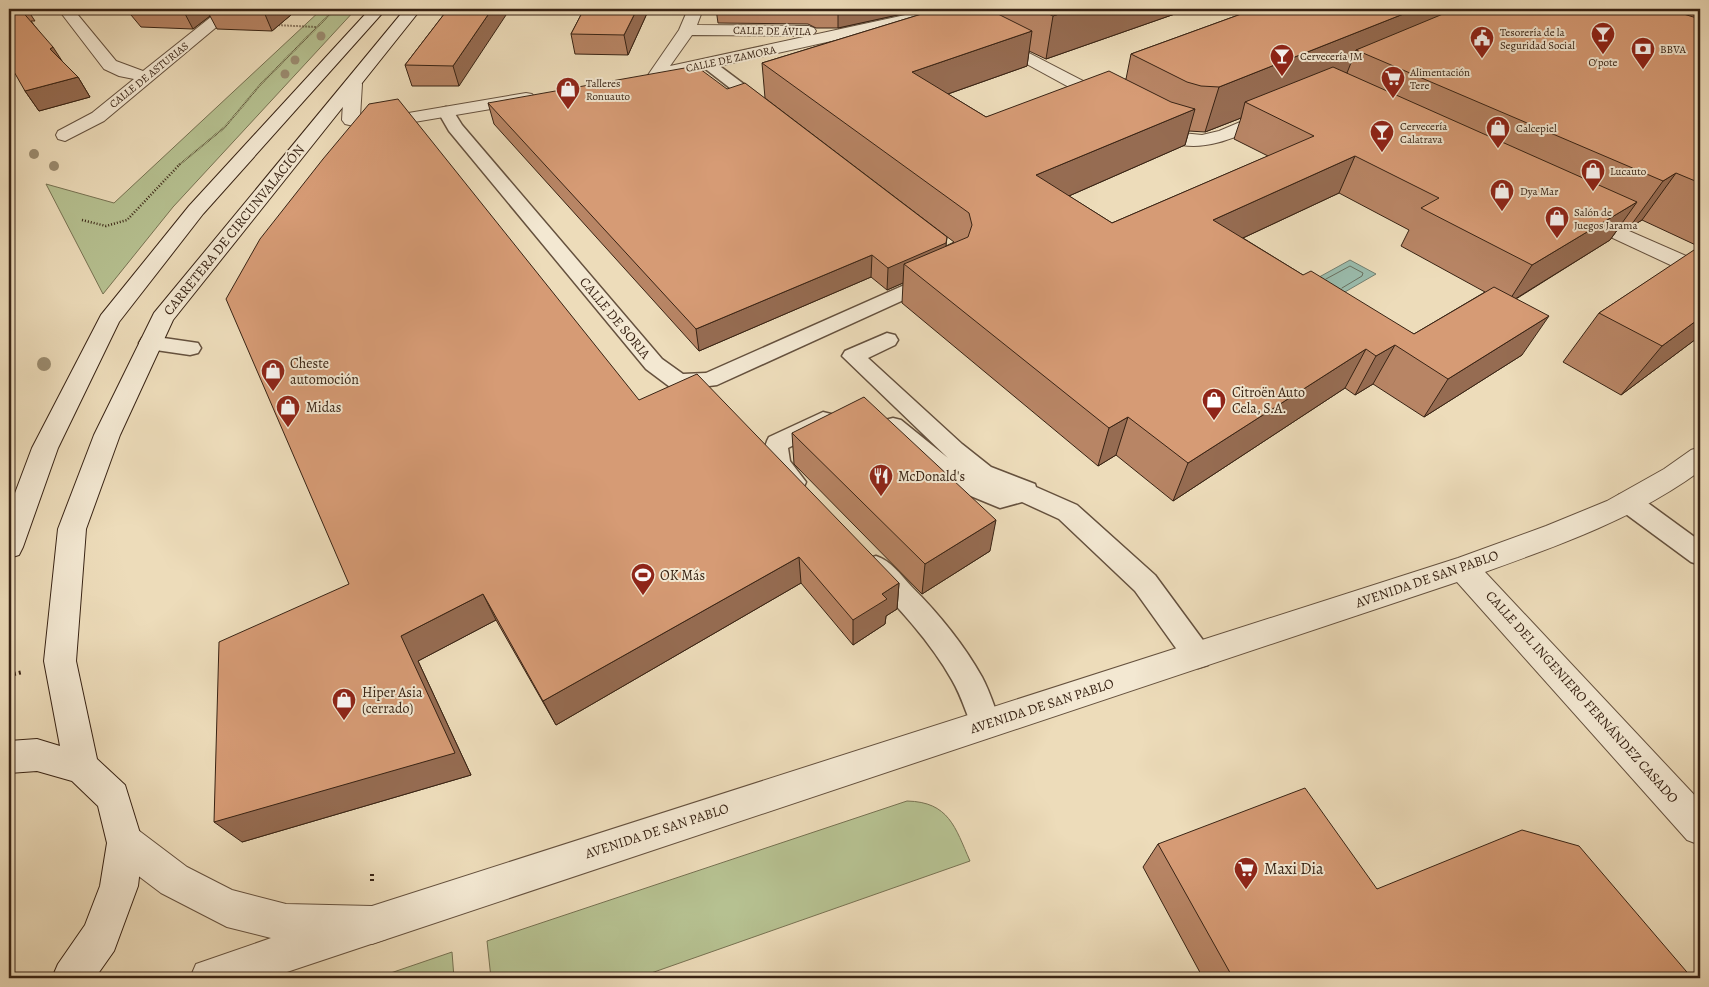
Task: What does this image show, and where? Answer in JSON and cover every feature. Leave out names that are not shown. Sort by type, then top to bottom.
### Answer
[{"type":"street","points":[[65,9],[110,65],[125,72],[146,77]]},
{"type":"street","name":"CALLE DE ASTURIAS","points":[[65,135],[98,117],[230,9]]},
{"type":"street","points":[[9,547],[45,448],[109,320],[196,210],[378,9]]},
{"type":"street","name":"CARRETERA DE CIRCUNVALACIÓN","points":[[82,768],[60,661],[72,530],[107,435],[162,318],[413,9]]},
{"type":"street","points":[[656,75],[697,47],[694,9]]},
{"type":"street","name":"CALLE DE ZAMORA","points":[[637,78],[656,75],[697,47],[856,32],[941,10],[981,9]]},
{"type":"street","points":[[941,10],[965,24]]},
{"type":"street","name":"CALLE DE ÁVILA","points":[[697,47],[856,32]]},
{"type":"street","points":[[982,33],[1168,133],[1187,140],[1214,138],[1286,108]]},
{"type":"street","points":[[353,84],[351,120],[362,123],[379,123],[543,95]]},
{"type":"street","points":[[1561,207],[1700,270]]},
{"type":"street","name":"AVENIDA DE SAN PABLO","points":[[210,978],[1463,568],[1551,536],[1628,502],[1689,466],[1700,457]]},
{"type":"street","name":"CALLE DEL INGENIERO FERNÁNDEZ CASADO","points":[[1463,568],[1700,827]]},
{"type":"street","points":[[9,756],[36,755],[82,768],[113,797],[125,843],[119,886],[100,937],[72,978]]},
{"type":"street","name":"AVENIDA DE SAN PABLO","points":[[125,843],[174,880],[227,908],[286,923],[372,925]]},
{"type":"lane","points":[[697,47],[775,115]]},
{"type":"lane","name":"CALLE DE SORIA","points":[[446,112],[462,134],[654,364],[678,382],[709,380],[948,273]]},
{"type":"lane","points":[[887,340],[853,356],[954,450],[982,473],[1026,491],[1068,512],[1145,583],[1198,656]]},
{"type":"lane","points":[[150,343],[190,348]]},
{"type":"lane","points":[[874,412],[881,415],[958,480],[1000,498],[1026,491]]},
{"type":"lane","points":[[807,496],[780,468],[774,452],[777,443],[824,419],[842,413]]},
{"type":"lane","points":[[1628,502],[1700,555]]},
{"type":"lane","points":[[861,552],[922,614],[944,643],[972,688],[986,724]]},
{"type":"path","points":[[82,220],[106,226],[127,220],[184,160],[225,127],[260,85],[336,9]]},
{"type":"path","points":[[267,25],[326,27]]},
{"type":"green space","points":[[322,9],[356,9],[173,207],[103,294],[46,184],[114,203]]},
{"type":"green space","points":[[907,801],[921,802],[941,811],[955,827],[970,861],[637,978],[491,978],[487,941]]},
{"type":"green space","points":[[452,952],[454,978],[376,978]]},
{"type":"water","points":[[1350,260],[1376,274],[1338,296],[1312,281]]},
{"type":"building","points":[[9,9],[20,9],[53,47],[50,49],[78,77],[25,91],[9,63]]},
{"type":"building","points":[[267,9],[264,12],[207,10]]},
{"type":"building","points":[[448,9],[492,9],[453,66],[405,65]]},
{"type":"building","points":[[584,9],[637,9],[624,35],[571,34]]},
{"type":"building","points":[[938,9],[988,9],[1032,31],[912,72],[986,117],[1109,71],[1171,102],[1195,109],[1036,175],[1112,223],[1314,136],[1245,102],[1333,67],[1637,202],[1532,265],[1421,208],[1439,198],[1355,156],[1213,220],[1303,275],[1311,271],[1414,334],[1494,287],[1549,316],[1448,379],[1395,345],[1376,356],[1366,349],[1188,463],[1128,417],[1109,428],[904,264],[968,237],[972,225],[969,213],[762,63]]},
{"type":"building","points":[[1038,9],[1074,9],[1053,16]]},
{"type":"building","points":[[1255,9],[1416,9],[1219,87],[1201,86],[1187,82],[1131,54]]},
{"type":"building","points":[[1455,9],[1667,9],[1700,19],[1700,183],[1676,173],[1663,181],[1356,50]]},
{"type":"building","points":[[696,66],[727,89],[745,83],[947,237],[946,243],[888,268],[872,255],[696,329],[488,103]]},
{"type":"building","points":[[398,99],[639,400],[697,374],[899,583],[882,594],[887,599],[853,620],[799,557],[543,701],[483,594],[401,636],[455,753],[214,822],[219,642],[349,584],[226,299],[260,239],[369,104]]},
{"type":"building","points":[[1700,246],[1700,318],[1662,346],[1599,313]]},
{"type":"building","points":[[864,397],[996,520],[925,564],[792,433]]},
{"type":"building","name":"Maxi Dia","points":[[1305,788],[1377,889],[1522,830],[1579,846],[1692,978],[1233,978],[1158,844]]},
{"type":"place","name":"O'pote","points":[[1603,55]]},
{"type":"place","name":"Tesorería de la Seguridad Social","points":[[1482,59]]},
{"type":"place","name":"BBVA","points":[[1643,70]]},
{"type":"place","name":"Cervecería JM","points":[[1282,77]]},
{"type":"place","name":"Alimentación Tere","points":[[1393,99]]},
{"type":"place","name":"Talleres Ronuauto","points":[[568,110]]},
{"type":"place","name":"Calcepiel","points":[[1498,149]]},
{"type":"place","name":"Cervecería Calatrava","points":[[1382,153]]},
{"type":"place","name":"Lucauto","points":[[1593,192]]},
{"type":"place","name":"Dya Mar","points":[[1502,212]]},
{"type":"place","name":"Salón de Juegos Jarama","points":[[1557,239]]},
{"type":"place","name":"Cheste automoción","points":[[273,392]]},
{"type":"place","name":"Citroën Auto Cela, S.A.","points":[[1214,421]]},
{"type":"place","name":"Midas","points":[[288,428]]},
{"type":"place","name":"McDonald's","points":[[881,497]]},
{"type":"place","name":"OK Más","points":[[643,596]]},
{"type":"place","name":"Hiper Asia (cerrado)","points":[[344,721]]},
{"type":"place","name":"Maxi Dia","points":[[1246,890]]}]
